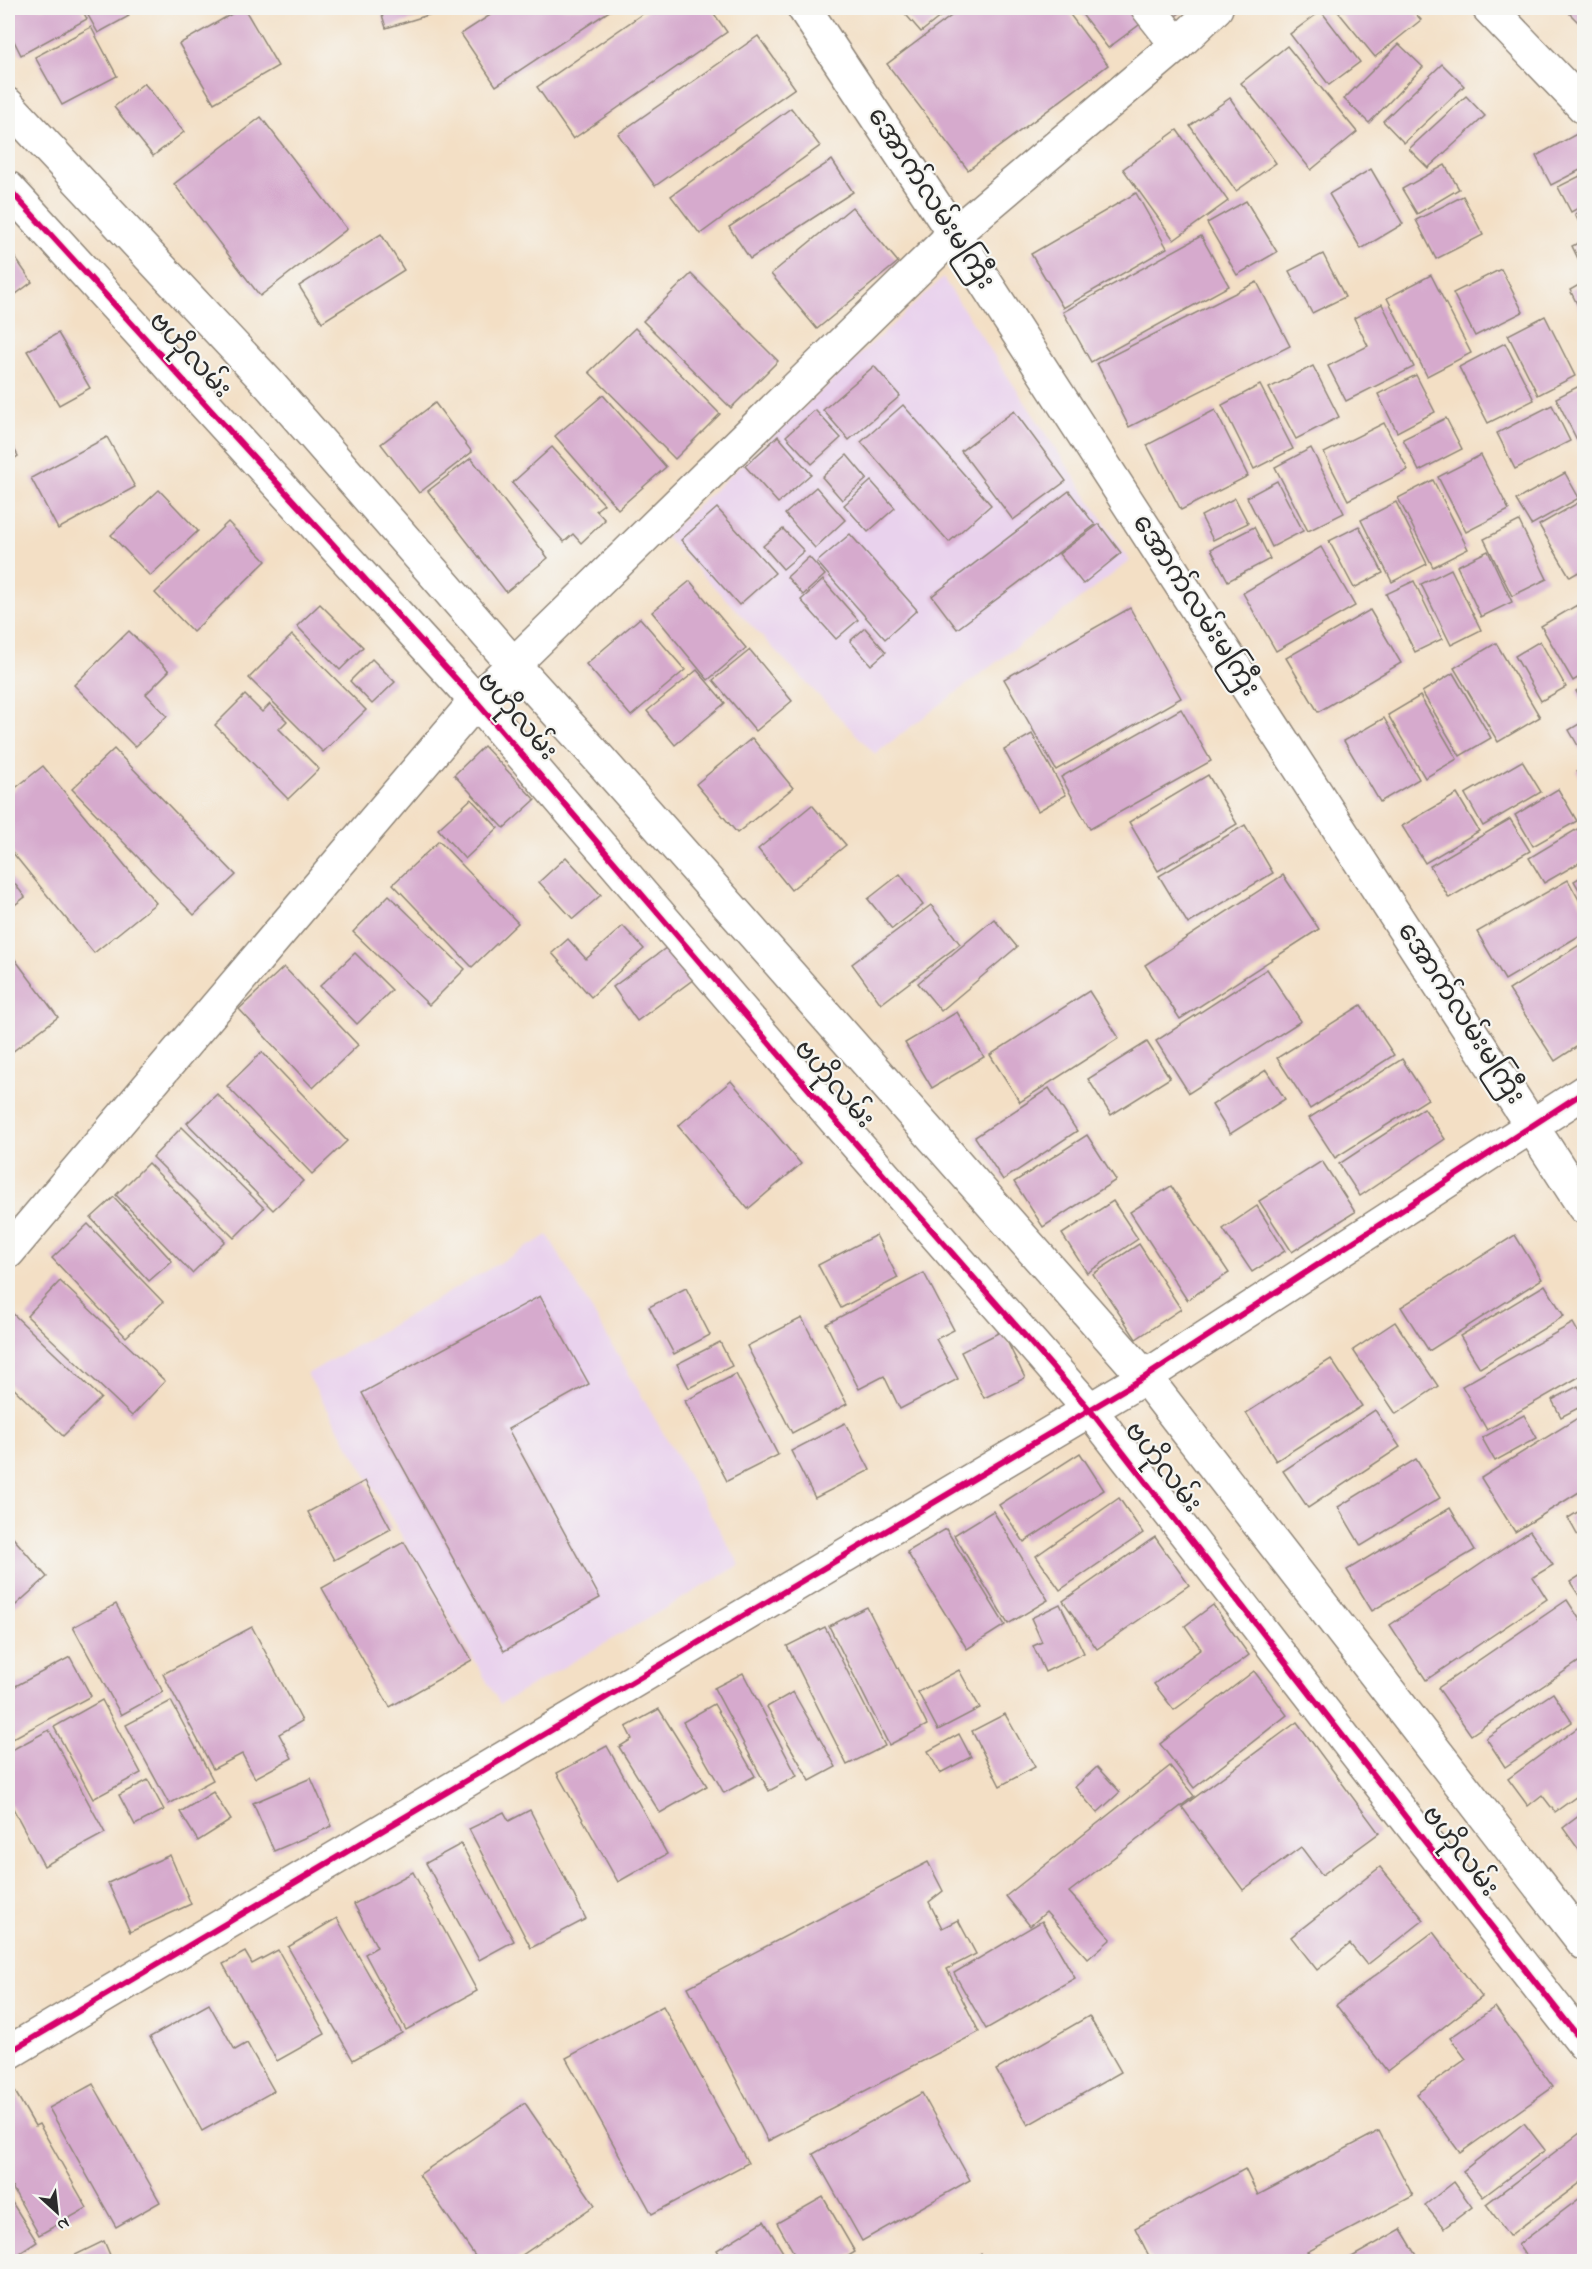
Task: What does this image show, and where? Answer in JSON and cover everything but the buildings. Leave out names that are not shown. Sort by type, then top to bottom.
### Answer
[{"type":"street","name":"အောက်လမ်းမကြီး","points":[[804,8],[954,234],[1584,1207]]},
{"type":"street","points":[[1148,8],[1177,45]]},
{"type":"street","points":[[8,1252],[476,701],[954,234],[1177,45],[1216,8]]},
{"type":"street","points":[[1489,8],[1584,107]]},
{"type":"street","name":"ဗဟိုလမ်း","points":[[8,105],[270,386],[1145,1377],[1584,1943]]},
{"type":"street","name":"ဗဟိုလမ်း","points":[[8,188],[476,701],[836,1121],[1090,1410],[1403,1815],[1584,2044]]},
{"type":"street","points":[[8,2053],[1145,1377],[1584,1092]]},
{"type":"shaded area","points":[[943,278],[1130,561],[875,754],[665,536]]},
{"type":"shaded area","points":[[548,1235],[740,1565],[500,1704],[307,1374]]},
{"type":"cycle path","points":[[8,188],[476,701],[836,1121],[1090,1410],[1584,2044]]},
{"type":"cycle path","points":[[8,2053],[1145,1377],[1584,1092]]}]
